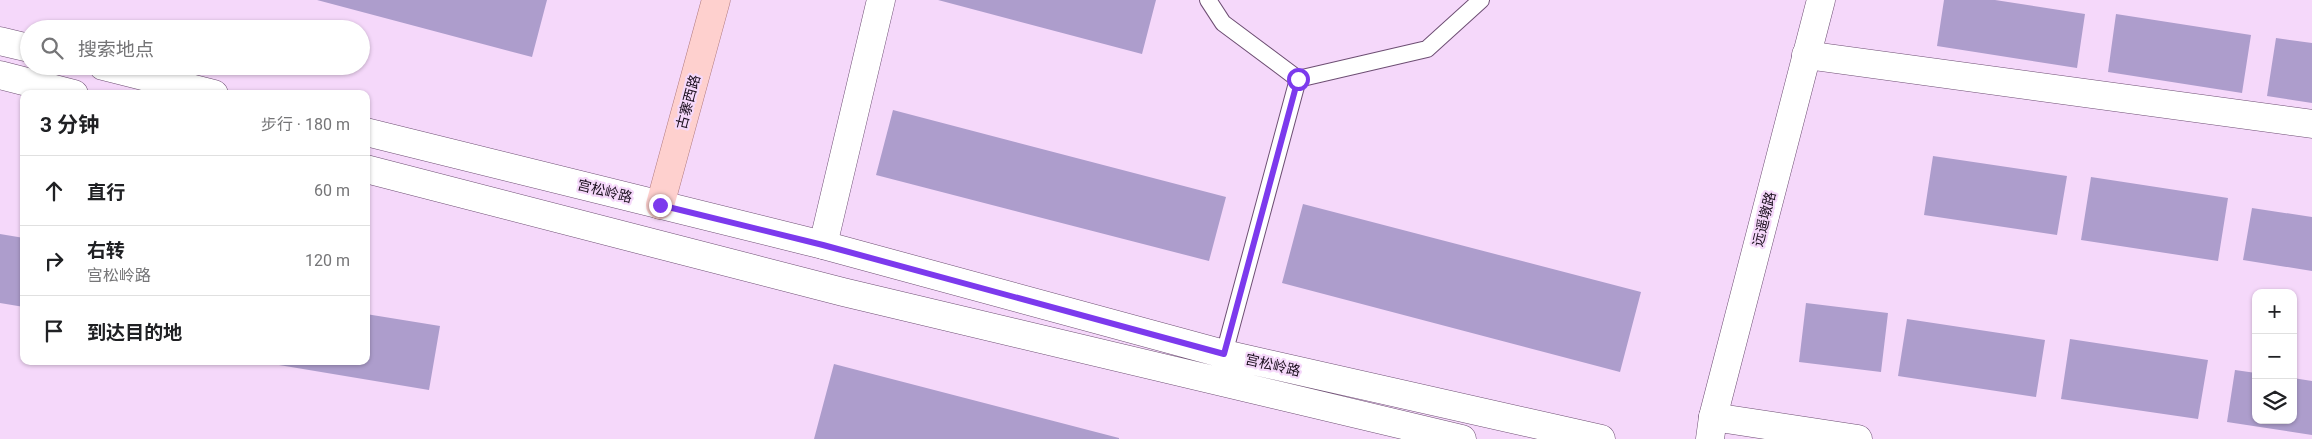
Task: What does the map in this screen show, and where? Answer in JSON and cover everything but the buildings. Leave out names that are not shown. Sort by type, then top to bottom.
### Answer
[{"type":"main road","name":"古寨西路","points":[[660,205],[716,0]]},
{"type":"main road","points":[[823,245],[881,0]]},
{"type":"main road","name":"远遥墩路","points":[[1711,428],[1821,0]]},
{"type":"main road","points":[[0,41],[20,46]]},
{"type":"main road","points":[[1806,55],[2312,124]]},
{"type":"main road","points":[[0,75],[58,90]]},
{"type":"main road","points":[[139,75],[198,90]]},
{"type":"main road","name":"宫松岭路","points":[[370,133],[823,245],[1224,354],[1601,439]]},
{"type":"main road","points":[[370,170],[843,292],[1462,439]]},
{"type":"main road","points":[[1711,428],[1858,439]]},
{"type":"lane","points":[[1208,0],[1222,23],[1298,79],[1427,49],[1482,0]]},
{"type":"lane","points":[[1224,354],[1298,79]]},
{"type":"route","points":[[660,205],[823,245],[1224,354],[1298,79]]}]
